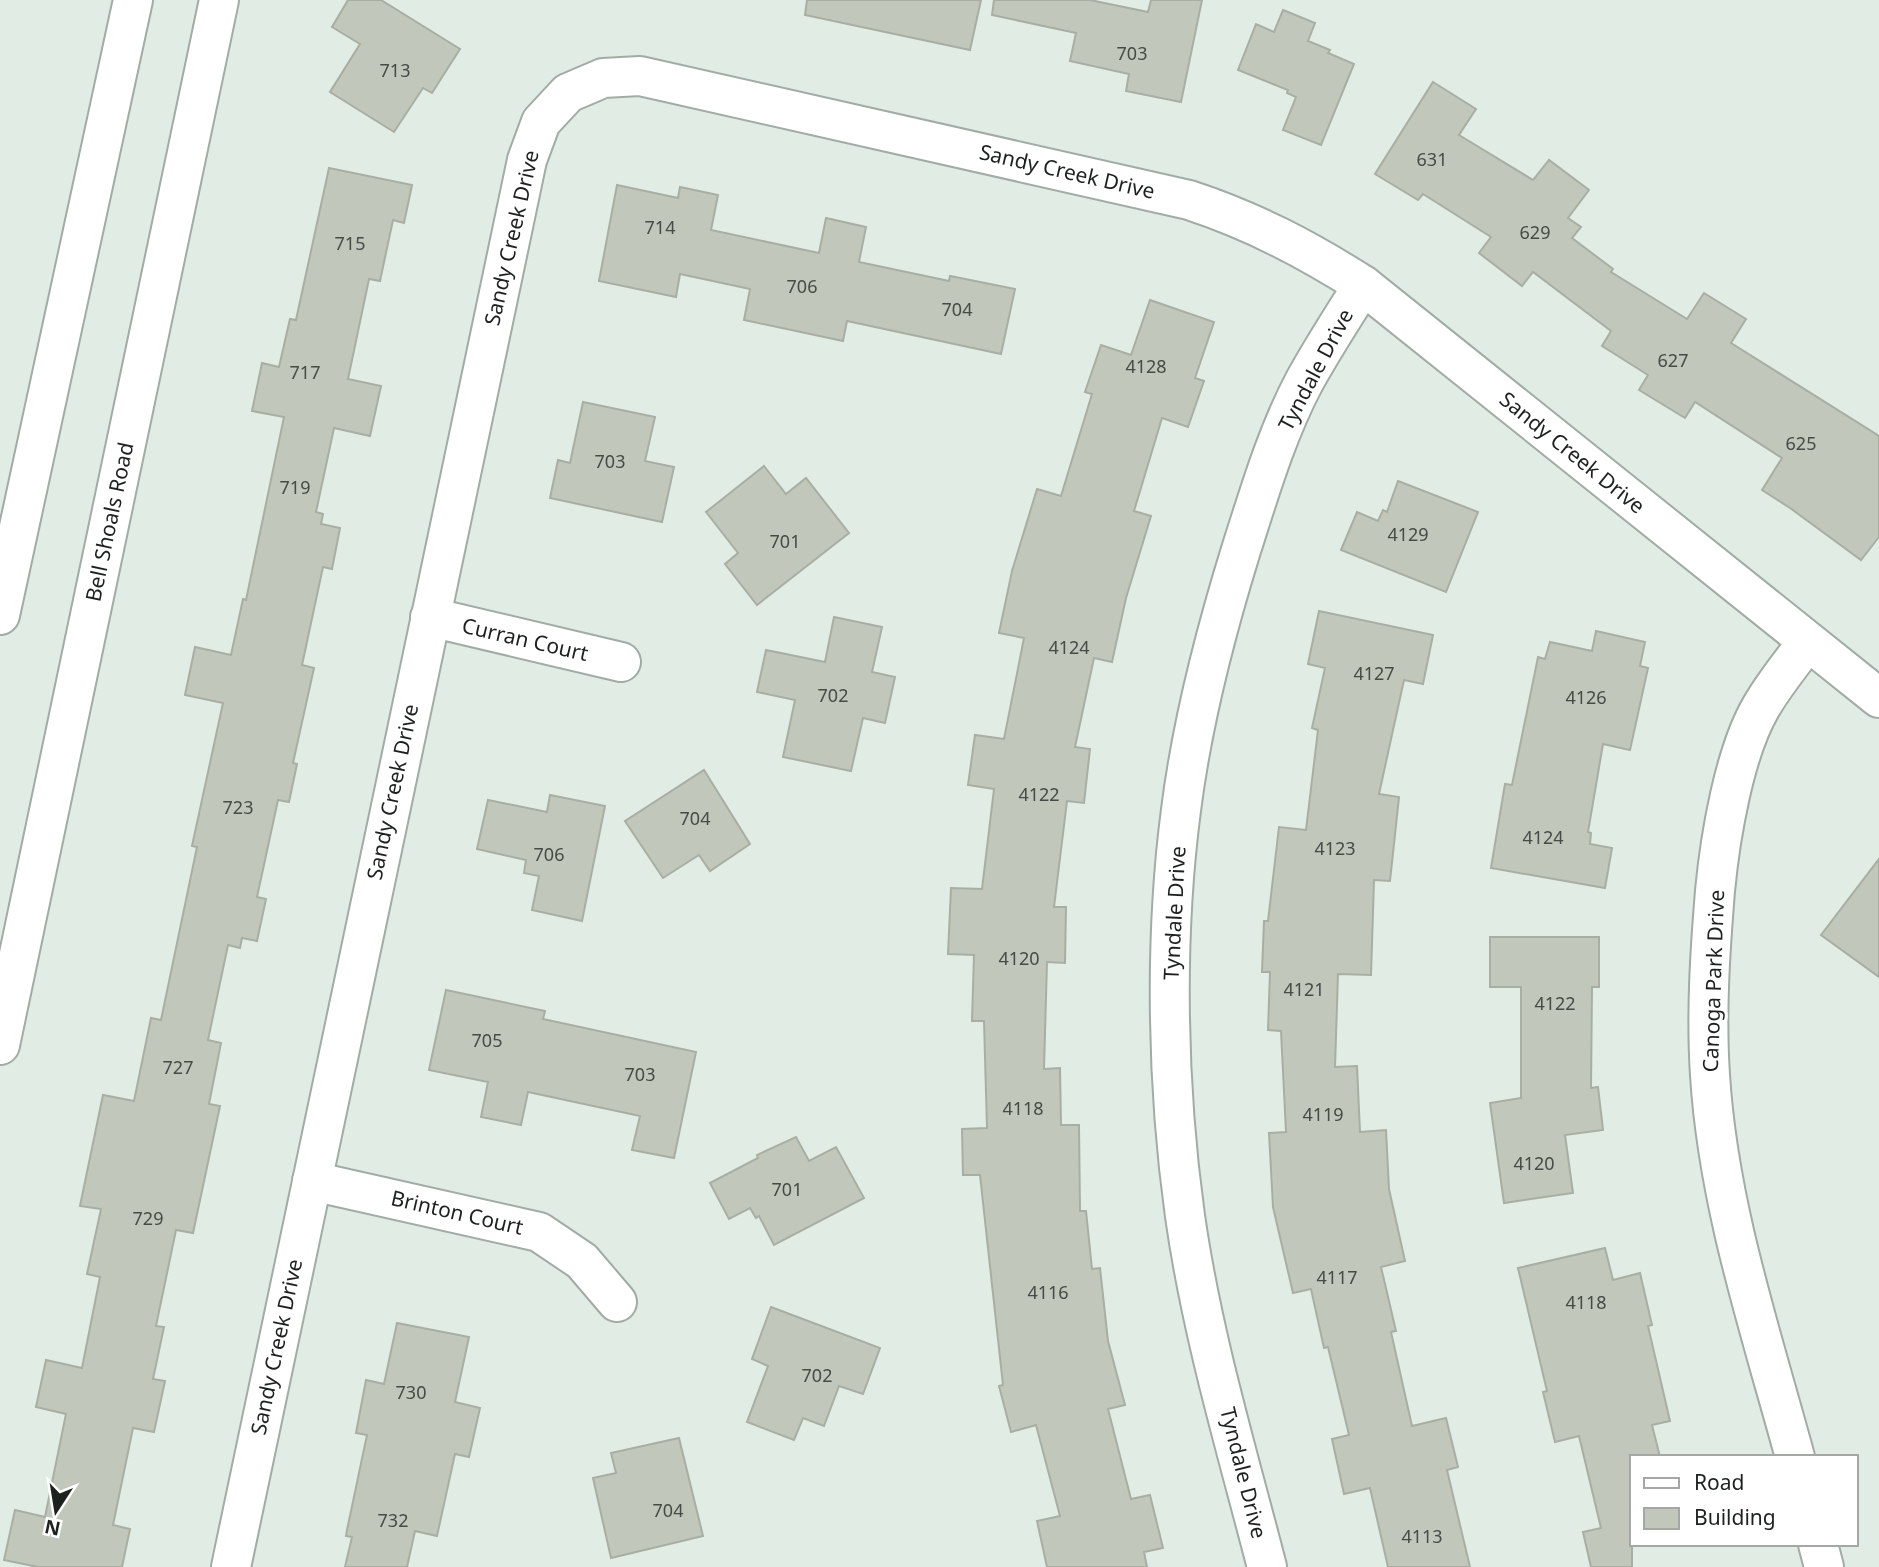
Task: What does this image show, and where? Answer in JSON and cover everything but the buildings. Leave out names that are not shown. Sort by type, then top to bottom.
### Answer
[{"type":"street","points":[[0,615],[132,0]]},
{"type":"street","name":"Bell Shoals Road","points":[[0,1045],[219,0]]},
{"type":"street","name":"Sandy Creek Drive","points":[[231,1567],[527,160],[541,122],[568,93],[603,78],[640,76],[1189,200],[1234,215],[1279,235],[1363,285],[1879,698]]},
{"type":"street","name":"Tyndale Drive","points":[[1267,1567],[1202,1310],[1185,1218],[1178,1159],[1172,1044],[1173,900],[1181,810],[1197,724],[1216,639],[1242,548],[1276,445],[1304,383],[1363,285]]},
{"type":"street","name":"Curran Court","points":[[430,617],[621,662]]},
{"type":"street","name":"Canoga Park Drive","points":[[1794,1455],[1734,1230],[1724,1181],[1710,1077],[1708,1024],[1716,878],[1727,809],[1741,757],[1760,708],[1807,642]]},
{"type":"street","name":"Brinton Court","points":[[312,1181],[539,1232],[582,1261],[617,1302]]},
{"type":"street","points":[[1819,1546],[1824,1567]]}]
